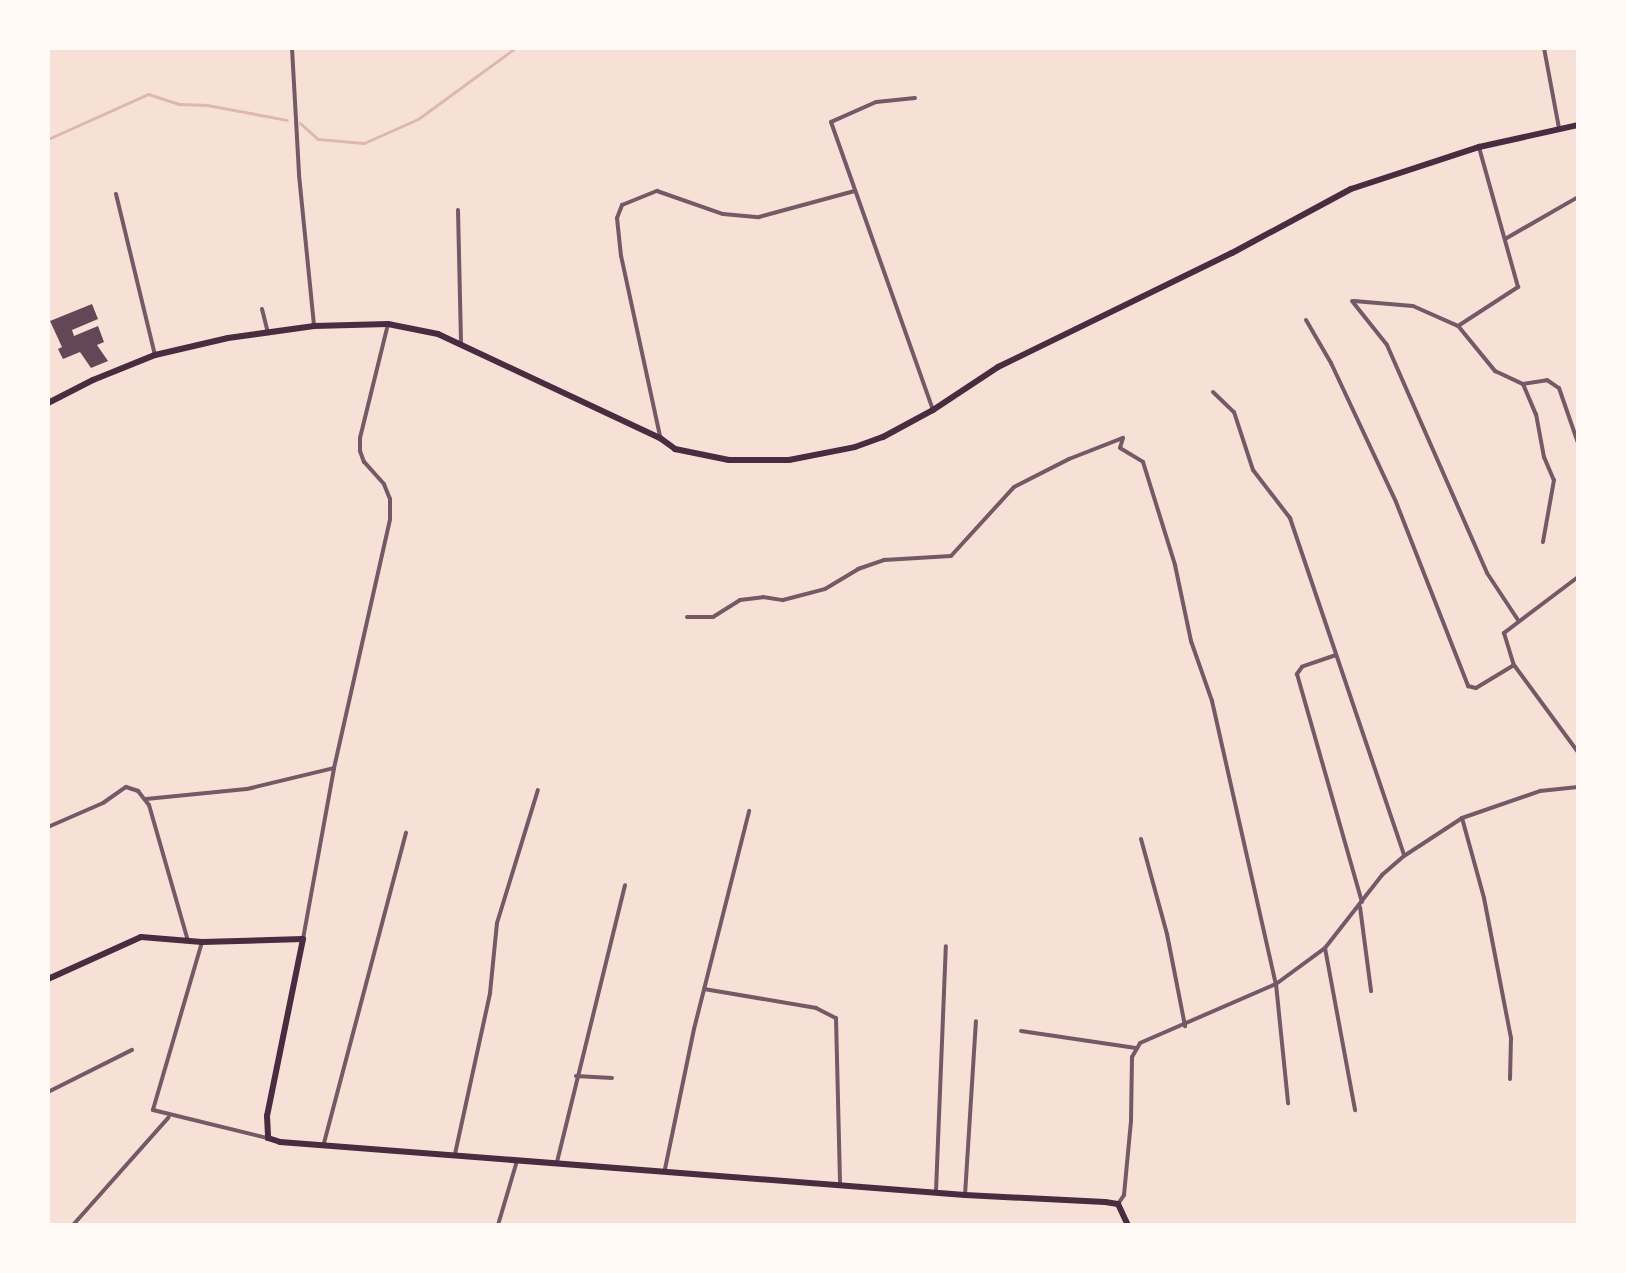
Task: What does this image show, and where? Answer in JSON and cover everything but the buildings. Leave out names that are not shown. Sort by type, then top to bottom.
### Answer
[{"type":"main road","points":[[48,403],[93,380],[155,355],[314,326],[388,324],[414,327],[461,344],[660,438],[675,449],[729,460],[789,460],[869,442],[933,410],[998,367],[1232,253],[1351,189],[1479,147],[1578,125]]},
{"type":"main road","points":[[48,979],[141,937],[202,942],[303,939],[267,1116],[268,1138],[965,1195],[1118,1204],[1128,1225]]},
{"type":"street","points":[[292,48],[299,175],[314,326]]},
{"type":"street","points":[[1544,48],[1559,128]]},
{"type":"street","points":[[915,98],[876,102],[833,118],[833,132],[933,410]]},
{"type":"street","points":[[1458,326],[1518,287],[1479,147]]},
{"type":"street","points":[[660,438],[621,256],[617,218],[622,205],[657,191],[711,211],[759,217],[855,191]]},
{"type":"street","points":[[116,194],[155,355]]},
{"type":"street","points":[[1505,239],[1578,197]]},
{"type":"street","points":[[458,210],[461,344]]},
{"type":"street","points":[[1518,620],[1487,573],[1387,345],[1352,301],[1413,306],[1458,326],[1495,371],[1523,384],[1547,380],[1559,388],[1578,443]]},
{"type":"street","points":[[262,309],[268,333]]},
{"type":"street","points":[[1306,320],[1331,363],[1396,502],[1468,686],[1476,688],[1514,665]]},
{"type":"street","points":[[303,939],[334,768],[390,519],[390,499],[384,484],[364,462],[360,451],[360,438],[388,324]]},
{"type":"street","points":[[1523,384],[1536,414],[1544,457],[1554,480],[1543,542]]},
{"type":"street","points":[[1213,392],[1234,412],[1253,470],[1290,518],[1404,856]]},
{"type":"street","points":[[687,617],[713,617],[740,600],[763,597],[783,600],[816,591],[858,569],[884,560],[951,556],[1014,487],[1069,459],[1123,438],[1120,448],[1143,462],[1175,565],[1191,641],[1212,701],[1276,984],[1288,1103]]},
{"type":"street","points":[[1578,577],[1504,633],[1514,665],[1578,752]]},
{"type":"street","points":[[1336,655],[1302,667],[1297,674],[1361,905],[1371,991]]},
{"type":"street","points":[[146,799],[247,789],[334,768]]},
{"type":"street","points":[[48,827],[103,803],[126,787],[138,791],[146,799],[188,941]]},
{"type":"street","points":[[1118,1204],[1124,1195],[1132,1057],[1140,1043],[1276,984],[1325,948],[1382,875],[1404,856],[1462,818],[1540,791],[1578,787]]},
{"type":"street","points":[[455,1154],[490,993],[497,923],[538,790]]},
{"type":"street","points":[[665,1169],[704,989],[749,811]]},
{"type":"street","points":[[1462,818],[1484,898],[1511,1038],[1510,1079]]},
{"type":"street","points":[[324,1143],[406,833]]},
{"type":"street","points":[[1141,839],[1167,934],[1185,1026]]},
{"type":"street","points":[[557,1162],[625,885]]},
{"type":"street","points":[[202,942],[152,1107],[155,1112],[169,1117],[268,1138]]},
{"type":"street","points":[[936,1191],[946,946]]},
{"type":"street","points":[[1325,948],[1355,1110]]},
{"type":"street","points":[[704,989],[816,1008],[836,1018],[840,1185]]},
{"type":"street","points":[[965,1195],[976,1021]]},
{"type":"street","points":[[1021,1031],[1136,1048]]},
{"type":"street","points":[[48,1092],[132,1050]]},
{"type":"street","points":[[576,1076],[612,1078]]},
{"type":"street","points":[[73,1225],[169,1117]]},
{"type":"street","points":[[498,1225],[518,1159]]},
{"type":"waterway","points":[[300,123],[318,139],[364,143],[418,119],[515,48]]},
{"type":"waterway","points":[[48,139],[148,94],[179,104],[207,105],[287,120]]}]
